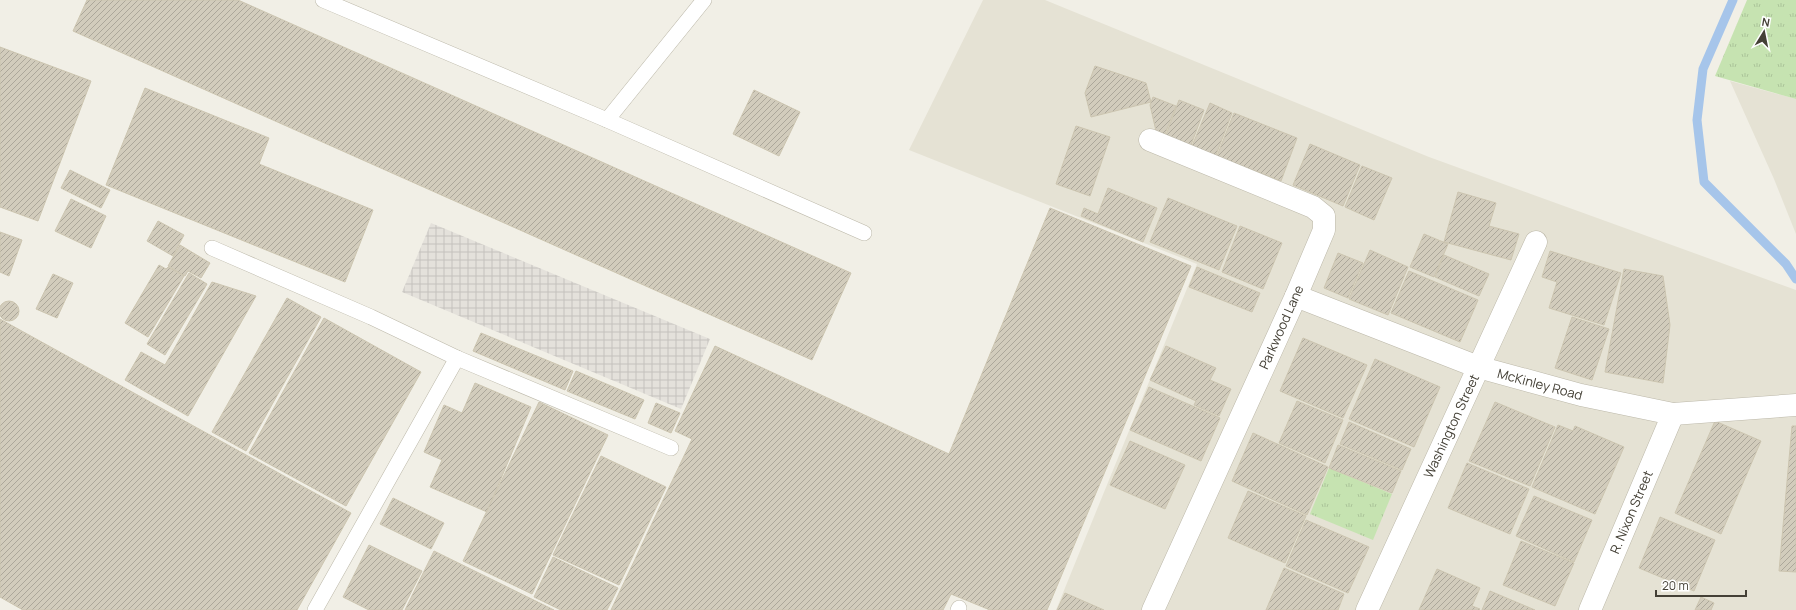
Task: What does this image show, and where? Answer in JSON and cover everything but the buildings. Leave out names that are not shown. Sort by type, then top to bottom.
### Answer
[{"type":"street","name":"Parkwood Lane","points":[[1150,140],[1313,207],[1324,216],[1324,230],[1296,296],[1153,610]]},
{"type":"street","name":"Washington Street","points":[[1367,610],[1536,242]]},
{"type":"street","name":"McKinley Road","points":[[1296,296],[1478,367],[1581,395],[1673,414],[1796,406]]},
{"type":"street","name":"R. Nixon Street","points":[[1590,610],[1673,414]]},
{"type":"lane","points":[[323,0],[607,120],[864,233]]},
{"type":"lane","points":[[607,120],[704,0]]},
{"type":"lane","points":[[212,248],[364,314],[457,358],[671,448]]},
{"type":"lane","points":[[315,610],[457,358]]},
{"type":"shaded area","points":[[983,0],[1045,0],[1429,157],[1796,290],[1796,610],[1056,610],[1197,264],[909,150]]},
{"type":"shaded area","points":[[1730,81],[1796,99],[1796,234],[1774,179]]},
{"type":"shaded area","points":[[431,223],[710,339],[681,409],[402,292]]},
{"type":"green space","points":[[1747,0],[1796,0],[1796,99],[1715,76]]},
{"type":"green space","points":[[1329,468],[1392,494],[1373,540],[1310,514]]},
{"type":"waterway","points":[[1733,0],[1703,69],[1697,120],[1704,182],[1786,264],[1796,279]]}]
